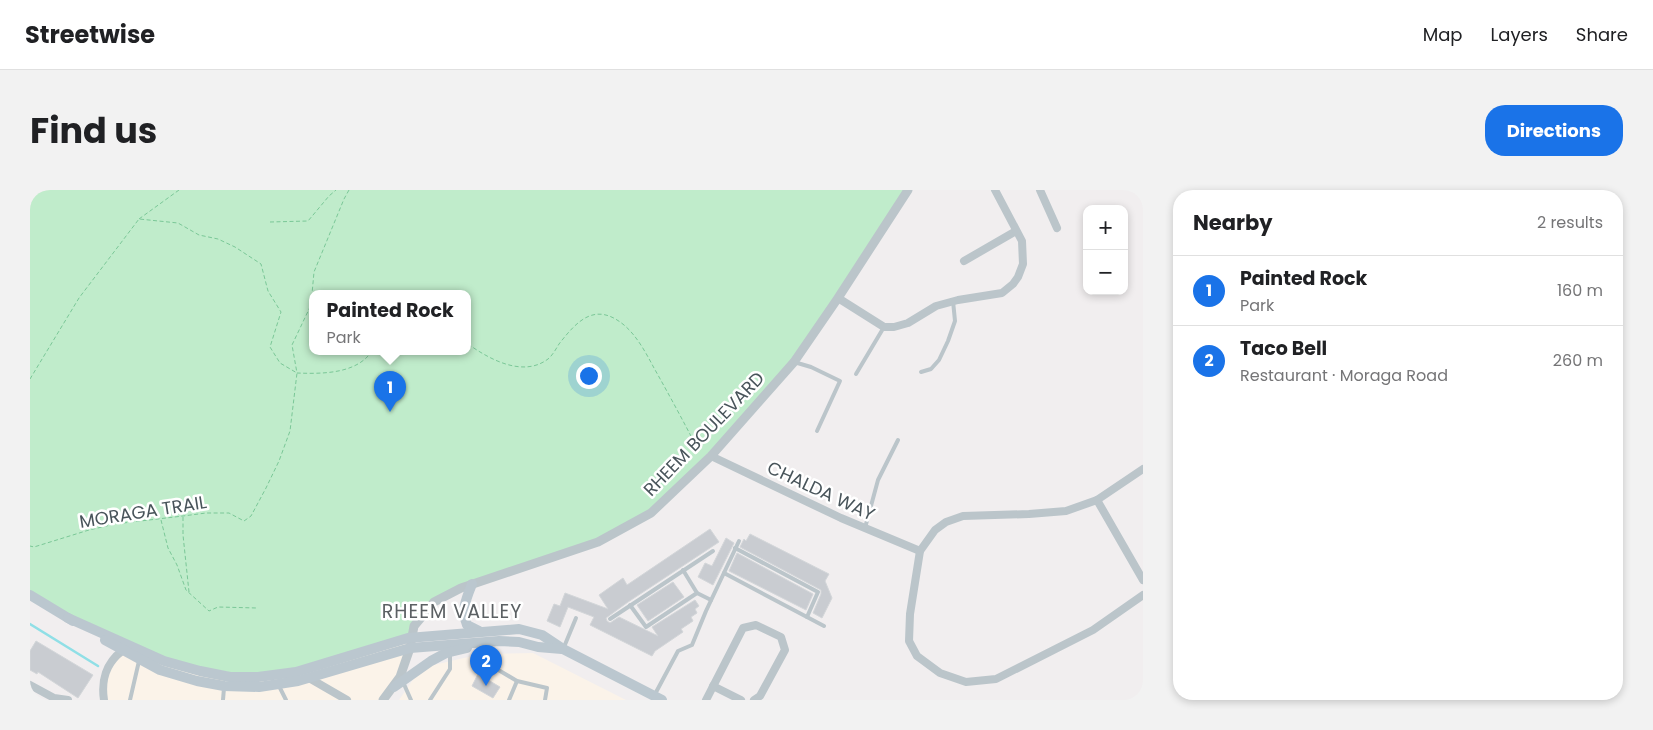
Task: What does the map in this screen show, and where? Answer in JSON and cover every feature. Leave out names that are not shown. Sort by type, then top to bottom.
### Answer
[{"type":"main road","points":[[472,584],[464,605],[463,616],[467,625],[480,631]]},
{"type":"main road","points":[[30,595],[122,651],[160,670],[197,681],[226,681],[296,672],[410,643],[480,631],[519,629],[542,635],[563,649],[658,698]]},
{"type":"main road","points":[[68,618],[164,661],[200,671],[226,681],[259,687],[309,678],[410,643],[478,643],[499,641],[563,649]]},
{"type":"main road","points":[[398,684],[427,664],[478,643]]},
{"type":"street","name":"RHEEM BOULEVARD","points":[[383,700],[398,684],[414,626],[434,602],[461,588],[598,542],[651,513],[711,456],[794,362],[908,190]]},
{"type":"street","points":[[838,298],[884,327],[894,327],[908,324],[936,306],[953,301],[1002,293],[1018,277],[1023,264],[1022,241],[995,190]]},
{"type":"street","points":[[1040,190],[1057,228]]},
{"type":"street","points":[[964,261],[1016,231]]},
{"type":"street","name":"CHALDA WAY","points":[[711,456],[865,528],[920,551]]},
{"type":"street","points":[[1143,469],[1097,500],[1066,511],[963,516],[946,522],[935,530],[920,551],[910,614],[909,641],[917,656],[940,673],[966,682],[996,679],[1093,630],[1143,595]]},
{"type":"street","points":[[1097,500],[1143,580]]},
{"type":"street","points":[[706,700],[743,628],[756,625],[781,637],[785,650],[760,696],[754,700]]},
{"type":"street","points":[[104,700],[103,680],[114,657],[122,651]]},
{"type":"street","points":[[309,678],[347,700]]},
{"type":"street","points":[[30,685],[54,699],[68,700]]},
{"type":"street","points":[[713,686],[741,700]]},
{"type":"lane","points":[[921,372],[931,369],[935,365],[948,341],[955,321],[953,301]]},
{"type":"lane","points":[[856,374],[884,327]]},
{"type":"lane","points":[[794,362],[811,367],[840,381],[817,431]]},
{"type":"lane","points":[[865,528],[878,480],[898,440]]},
{"type":"lane","points":[[658,698],[678,651],[692,645],[739,541]]},
{"type":"lane","points":[[735,548],[818,592],[807,617]]},
{"type":"lane","points":[[610,619],[713,551]]},
{"type":"lane","points":[[684,570],[697,593],[711,600]]},
{"type":"lane","points":[[724,573],[824,626]]},
{"type":"lane","points":[[630,605],[646,627],[697,593]]},
{"type":"lane","points":[[563,649],[576,618]]},
{"type":"lane","points":[[430,700],[450,669],[450,653]]},
{"type":"lane","points":[[130,700],[140,660]]},
{"type":"lane","points":[[490,665],[517,681],[547,688],[545,700]]},
{"type":"lane","points":[[223,700],[226,681]]},
{"type":"lane","points":[[509,700],[517,681]]},
{"type":"lane","points":[[278,684],[286,700]]},
{"type":"lane","points":[[398,684],[411,700]]},
{"type":"path","points":[[30,380],[79,298],[139,219],[179,190]]},
{"type":"path","points":[[270,222],[308,221],[336,190]]},
{"type":"path","points":[[313,290],[314,272],[349,190]]},
{"type":"path","points":[[139,219],[178,223],[199,235],[218,239],[235,247],[261,264],[268,291],[281,312],[270,347],[280,363],[297,373],[319,374],[338,371],[360,364],[368,355]]},
{"type":"path","points":[[297,373],[292,345],[309,311]]},
{"type":"path","points":[[471,346],[488,358],[511,366],[532,367],[548,359],[580,320],[597,314],[608,315],[624,325],[641,345],[692,438],[703,447]]},
{"type":"path","name":"MORAGA TRAIL","points":[[30,546],[34,547],[115,524],[206,513],[230,513],[244,521],[251,516],[279,461],[290,432],[297,373]]},
{"type":"path","points":[[184,516],[183,535],[189,593]]},
{"type":"path","points":[[161,519],[168,548],[189,593],[209,611],[218,607],[256,608]]},
{"type":"shaded area","points":[[411,638],[400,677],[383,700],[104,700],[103,680],[114,657],[129,645]]},
{"type":"shaded area","points":[[533,653],[626,700],[399,700],[421,668],[481,654]]},
{"type":"green space","points":[[30,190],[908,190],[790,367],[651,513],[598,542],[434,602],[411,638],[258,677],[164,661],[30,595]]},
{"type":"building","points":[[710,529],[719,542],[606,618],[610,623],[619,617],[658,636],[652,627],[695,600],[699,606],[695,609],[697,613],[691,617],[693,621],[681,629],[683,632],[655,651],[652,656],[590,625],[594,617],[568,607],[560,627],[547,621],[554,604],[560,606],[565,593],[608,609],[599,595],[623,578],[627,585]]},
{"type":"building","points":[[750,534],[829,574],[825,581],[832,598],[822,618],[813,613],[821,590],[740,547],[744,539],[746,541]]},
{"type":"building","points":[[726,538],[734,543],[713,585],[698,577],[705,563],[712,566]]},
{"type":"building","points":[[737,553],[813,594],[806,610],[729,571]]},
{"type":"building","points":[[673,582],[684,597],[648,621],[637,605]]},
{"type":"building","points":[[36,641],[93,675],[78,698],[38,672],[37,674],[30,670],[30,651]]},
{"type":"building","points":[[478,674],[500,687],[493,698],[472,686]]},
{"type":"waterway","points":[[30,624],[98,666]]},
{"type":"place","name":"Painted Rock","points":[[390,412]]},
{"type":"place","name":"Taco Bell","points":[[486,686]]},
{"type":"district","name":"RHEEM VALLEY","points":[[452,611]]}]
